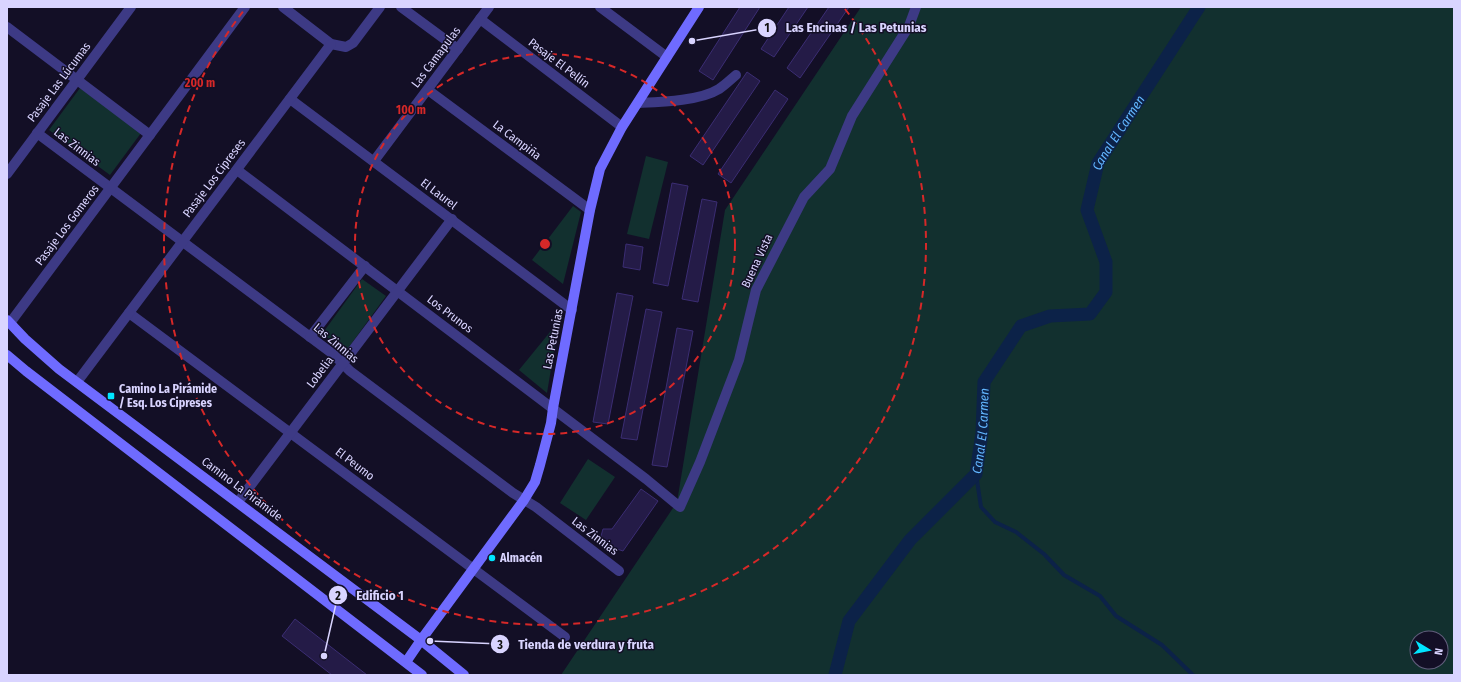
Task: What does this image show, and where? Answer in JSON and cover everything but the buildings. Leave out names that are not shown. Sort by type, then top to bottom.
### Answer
[{"type":"street","points":[[118,7],[129,10]]},
{"type":"street","name":"Pasaje Los Gomeros","points":[[8,321],[110,188],[245,7]]},
{"type":"street","points":[[283,7],[331,44],[343,47],[351,44],[380,7]]},
{"type":"street","points":[[401,7],[458,50]]},
{"type":"street","name":"Las Camapulas","points":[[374,161],[489,7]]},
{"type":"street","points":[[600,7],[667,57]]},
{"type":"street","name":"Las Petunias","points":[[406,662],[524,500],[535,482],[552,423],[553,408],[590,210],[600,169],[622,127],[699,7]]},
{"type":"street","name":"Buena Vista","points":[[646,479],[680,508],[700,462],[739,360],[756,290],[804,197],[830,170],[852,116],[909,26],[916,7]]},
{"type":"street","name":"Pasaje Las Lúcumas","points":[[7,174],[129,10]]},
{"type":"street","name":"Pasaje El Pellín","points":[[480,19],[622,127]]},
{"type":"street","points":[[8,30],[150,135]]},
{"type":"street","name":"Pasaje Los Cipreses","points":[[77,382],[331,44]]},
{"type":"street","points":[[638,103],[676,101],[700,96],[718,90],[736,75]]},
{"type":"street","name":"La Campiña","points":[[428,90],[590,210]]},
{"type":"street","name":"El Laurel","points":[[290,99],[572,310]]},
{"type":"street","name":"Las Zinnias","points":[[37,133],[333,354],[350,371],[513,493],[536,507],[619,571]]},
{"type":"street","name":"Los Prunos","points":[[237,170],[646,479]]},
{"type":"street","name":"Lobelia","points":[[238,502],[452,220]]},
{"type":"street","points":[[310,337],[365,266]]},
{"type":"street","name":"El Peumo","points":[[129,313],[565,637]]},
{"type":"street","name":"Camino La Pirámide","points":[[8,321],[42,355],[421,640],[464,675]]},
{"type":"street","points":[[7,356],[422,675]]},
{"type":"green space","points":[[861,7],[1454,7],[1454,675],[561,675],[677,502],[725,210]]},
{"type":"green space","points":[[80,88],[141,133],[110,175],[49,130]]},
{"type":"green space","points":[[646,156],[668,162],[649,239],[627,234]]},
{"type":"green space","points":[[573,206],[581,212],[563,284],[532,260]]},
{"type":"green space","points":[[362,279],[386,296],[346,351],[322,334]]},
{"type":"green space","points":[[559,321],[547,393],[519,370]]},
{"type":"green space","points":[[588,459],[615,477],[586,520],[560,503]]},
{"type":"waterway","name":"Canal El Carmen","points":[[835,675],[849,621],[910,540],[976,474],[982,433],[984,382],[1021,326],[1050,316],[1090,314],[1106,292],[1106,262],[1087,210],[1098,163],[1199,7]]},
{"type":"waterway","points":[[976,474],[981,507],[995,522],[1016,532],[1044,554],[1064,575],[1100,596],[1116,616],[1162,645],[1193,675]]},
{"type":"place","name":"Las Encinas / Las Petunias","points":[[692,41]]},
{"type":"place","name":"Camino La Pirámide / Esq. Los Cipreses","points":[[111,396]]},
{"type":"place","name":"Almacén","points":[[492,558]]},
{"type":"place","name":"Tienda de verdura y fruta","points":[[430,641]]},
{"type":"place","name":"Edificio 1","points":[[324,656]]}]
